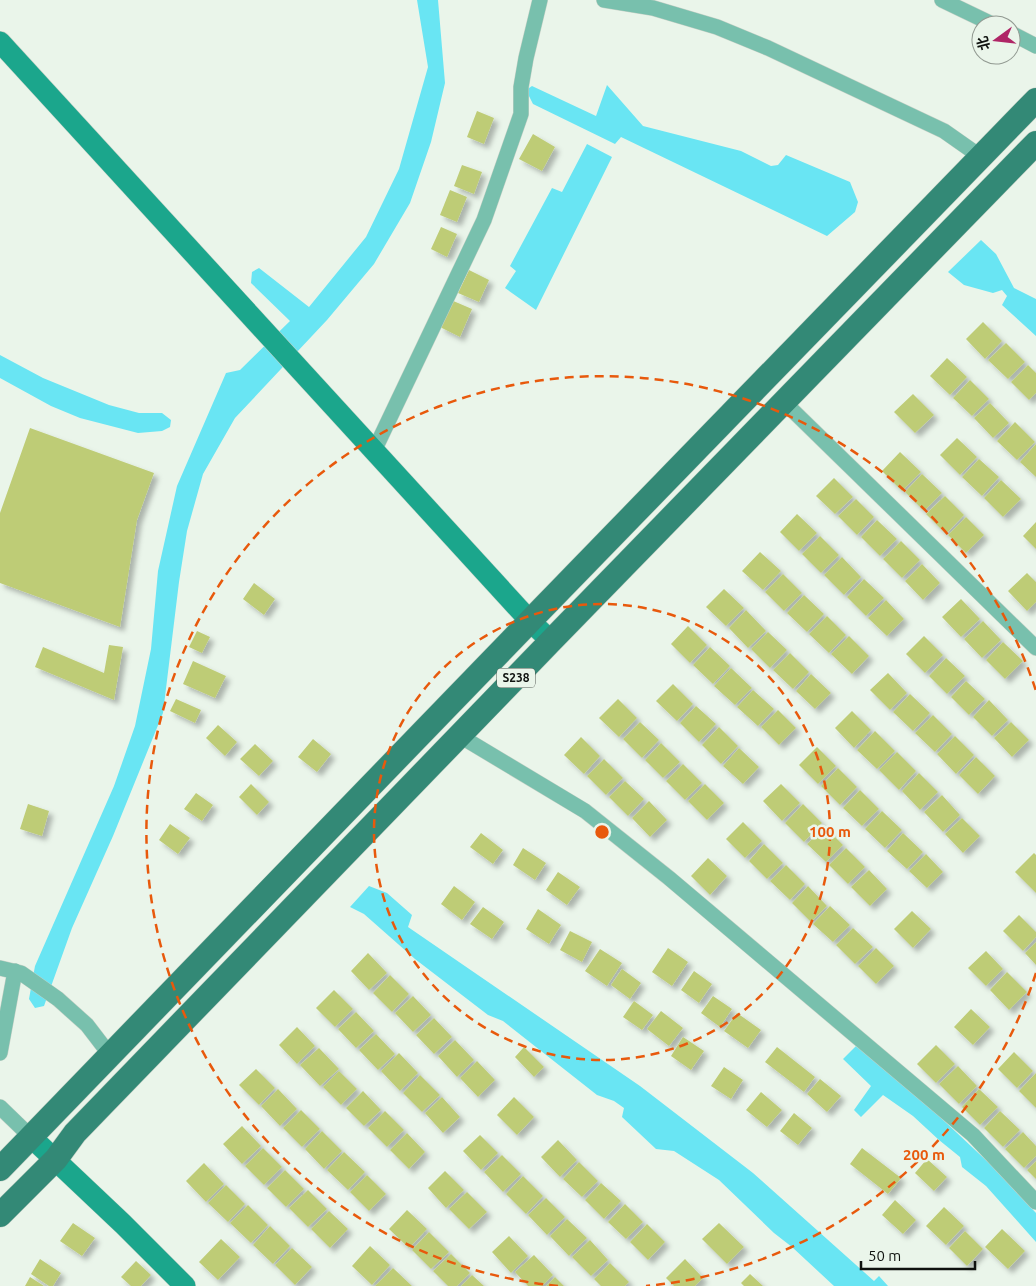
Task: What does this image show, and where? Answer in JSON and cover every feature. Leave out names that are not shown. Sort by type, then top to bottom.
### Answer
[{"type":"main road","name":"S238","points":[[0,1169],[1036,100]]},
{"type":"main road","name":"S238","points":[[0,1215],[56,1159],[75,1133],[1036,143]]},
{"type":"street","points":[[374,451],[484,220],[522,114],[522,87],[526,58],[540,0]]},
{"type":"street","points":[[604,0],[653,8],[717,28],[768,48],[944,131],[981,157]]},
{"type":"street","points":[[942,0],[973,15]]},
{"type":"street","points":[[1021,39],[1036,46]]},
{"type":"street","points":[[0,42],[530,621],[551,641]]},
{"type":"street","points":[[784,402],[1036,648]]},
{"type":"street","points":[[460,736],[585,811],[669,878],[973,1135],[1036,1202]]},
{"type":"street","points":[[0,1053],[8,969],[21,973],[58,999],[87,1024],[110,1055]]},
{"type":"street","points":[[0,1107],[56,1159],[185,1286]]},
{"type":"water","points":[[417,0],[438,0],[445,83],[431,142],[410,203],[374,264],[327,320],[235,418],[203,474],[187,531],[163,713],[113,836],[72,928],[44,1006],[35,1008],[29,999],[35,966],[114,786],[135,726],[151,649],[158,571],[177,486],[226,373],[240,370],[290,321],[251,283],[252,272],[259,268],[309,307],[366,237],[399,169],[428,67]]},
{"type":"water","points":[[607,85],[643,126],[741,151],[771,166],[778,165],[786,155],[850,182],[858,202],[855,212],[827,236],[621,137],[615,144],[533,104],[526,90],[532,86],[596,116]]},
{"type":"water","points":[[587,144],[612,157],[536,310],[505,288],[516,271],[510,266],[552,188],[562,192]]},
{"type":"water","points":[[981,240],[996,254],[1014,288],[1036,299],[1036,336],[1002,305],[1007,296],[1002,290],[993,293],[964,285],[948,272]]},
{"type":"water","points":[[0,355],[43,378],[109,405],[139,413],[162,413],[171,420],[170,427],[162,431],[138,433],[80,418],[51,406],[0,378]]},
{"type":"water","points":[[369,886],[387,893],[412,915],[408,927],[640,1086],[753,1173],[874,1281],[879,1276],[888,1286],[834,1286],[774,1233],[719,1180],[674,1151],[656,1149],[622,1117],[624,1108],[614,1101],[597,1095],[503,1021],[488,1015],[415,959],[364,914],[350,907]]},
{"type":"water","points":[[856,1046],[906,1085],[990,1164],[1036,1213],[1036,1242],[986,1186],[962,1167],[960,1157],[913,1116],[883,1095],[861,1117],[854,1110],[871,1086],[843,1059]]},
{"type":"building","points":[[477,111],[494,118],[484,144],[467,137]]},
{"type":"building","points":[[533,134],[555,147],[542,171],[519,159]]},
{"type":"building","points":[[462,165],[482,172],[474,194],[454,186]]},
{"type":"building","points":[[450,190],[467,197],[457,222],[440,215]]},
{"type":"building","points":[[441,227],[457,234],[447,257],[431,249]]},
{"type":"building","points":[[469,270],[489,280],[479,302],[458,293]]},
{"type":"building","points":[[451,300],[472,309],[460,337],[440,327]]},
{"type":"building","points":[[983,322],[1002,341],[985,359],[966,339]]},
{"type":"building","points":[[1006,343],[1025,362],[1008,379],[988,360]]},
{"type":"building","points":[[947,358],[967,377],[950,395],[930,376]]},
{"type":"building","points":[[1028,365],[1036,373],[1036,393],[1029,400],[1011,382]]},
{"type":"building","points":[[970,380],[989,399],[972,416],[953,398]]},
{"type":"building","points":[[913,394],[934,415],[915,433],[894,412]]},
{"type":"building","points":[[990,403],[1009,423],[993,438],[974,418]]},
{"type":"building","points":[[1015,422],[1035,442],[1017,460],[997,441]]},
{"type":"building","points":[[30,428],[154,473],[137,520],[120,627],[0,583],[0,513]]},
{"type":"building","points":[[957,438],[977,457],[960,475],[940,455]]},
{"type":"building","points":[[1036,444],[1036,477],[1020,462]]},
{"type":"building","points":[[900,452],[921,472],[902,491],[882,471]]},
{"type":"building","points":[[979,459],[999,477],[982,496],[962,477]]},
{"type":"building","points":[[922,474],[942,493],[924,511],[905,492]]},
{"type":"building","points":[[834,478],[853,497],[835,514],[816,496]]},
{"type":"building","points":[[1001,480],[1021,499],[1003,517],[984,498]]},
{"type":"building","points":[[945,496],[964,515],[946,534],[926,514]]},
{"type":"building","points":[[856,499],[874,517],[857,535],[838,516]]},
{"type":"building","points":[[797,514],[817,533],[799,551],[780,532]]},
{"type":"building","points":[[966,517],[984,535],[966,553],[948,535]]},
{"type":"building","points":[[877,520],[897,539],[880,556],[861,537]]},
{"type":"building","points":[[1036,522],[1036,549],[1023,536]]},
{"type":"building","points":[[820,536],[839,555],[821,573],[802,554]]},
{"type":"building","points":[[901,541],[920,560],[902,578],[883,559]]},
{"type":"building","points":[[760,552],[781,571],[763,590],[742,571]]},
{"type":"building","points":[[842,557],[861,577],[844,595],[824,575]]},
{"type":"building","points":[[922,564],[940,583],[923,600],[905,581]]},
{"type":"building","points":[[1027,573],[1036,582],[1036,602],[1027,611],[1008,591]]},
{"type":"building","points":[[783,574],[802,593],[784,611],[765,592]]},
{"type":"building","points":[[864,579],[884,598],[866,616],[847,597]]},
{"type":"building","points":[[254,583],[275,599],[264,615],[243,599]]},
{"type":"building","points":[[724,589],[744,608],[726,626],[706,607]]},
{"type":"building","points":[[804,595],[824,614],[807,632],[787,613]]},
{"type":"building","points":[[961,599],[980,619],[961,637],[942,617]]},
{"type":"building","points":[[886,600],[904,619],[887,636],[868,618]]},
{"type":"building","points":[[746,610],[766,631],[748,648],[729,628]]},
{"type":"building","points":[[827,616],[846,635],[829,653],[809,634]]},
{"type":"building","points":[[983,621],[1001,640],[982,658],[964,639]]},
{"type":"building","points":[[688,626],[707,645],[690,663],[671,644]]},
{"type":"building","points":[[197,631],[210,637],[202,653],[189,647]]},
{"type":"building","points":[[768,632],[787,650],[770,668],[751,649]]},
{"type":"building","points":[[849,636],[869,656],[852,674],[831,654]]},
{"type":"building","points":[[924,636],[943,655],[925,673],[906,654]]},
{"type":"building","points":[[1003,642],[1023,661],[1005,679],[986,660]]},
{"type":"building","points":[[109,645],[123,647],[114,700],[35,667],[43,647],[104,673]]},
{"type":"building","points":[[710,647],[730,666],[713,684],[693,665]]},
{"type":"building","points":[[790,653],[809,672],[793,689],[773,670]]},
{"type":"building","points":[[946,658],[965,676],[947,694],[929,676]]},
{"type":"building","points":[[193,661],[226,676],[215,698],[183,684]]},
{"type":"building","points":[[731,668],[752,688],[735,705],[714,686]]},
{"type":"building","points":[[888,673],[907,693],[890,710],[870,690]]},
{"type":"building","points":[[811,674],[831,693],[815,709],[796,691]]},
{"type":"building","points":[[966,681],[985,699],[969,715],[951,697]]},
{"type":"building","points":[[673,684],[693,704],[677,721],[656,701]]},
{"type":"building","points":[[753,690],[774,709],[758,726],[737,707]]},
{"type":"building","points":[[910,694],[930,713],[913,731],[893,712]]},
{"type":"building","points":[[176,699],[201,710],[195,723],[170,711]]},
{"type":"building","points":[[618,699],[637,718],[619,737],[599,718]]},
{"type":"building","points":[[989,700],[1008,720],[992,736],[973,717]]},
{"type":"building","points":[[696,706],[716,724],[699,742],[680,723]]},
{"type":"building","points":[[778,710],[796,728],[779,745],[761,727]]},
{"type":"building","points":[[852,711],[871,730],[854,748],[835,728]]},
{"type":"building","points":[[933,715],[952,734],[935,752],[915,733]]},
{"type":"building","points":[[640,722],[659,740],[642,758],[623,739]]},
{"type":"building","points":[[1011,722],[1029,740],[1012,757],[994,738]]},
{"type":"building","points":[[218,725],[237,742],[225,756],[206,738]]},
{"type":"building","points":[[719,727],[738,746],[721,764],[702,745]]},
{"type":"building","points":[[875,731],[895,751],[877,769],[857,750]]},
{"type":"building","points":[[955,736],[974,755],[956,774],[937,754]]},
{"type":"building","points":[[581,737],[600,756],[584,774],[564,755]]},
{"type":"building","points":[[313,739],[331,754],[317,772],[298,757]]},
{"type":"building","points":[[661,743],[680,762],[663,778],[645,760]]},
{"type":"building","points":[[255,744],[273,761],[259,776],[240,759]]},
{"type":"building","points":[[817,747],[836,766],[818,784],[799,765]]},
{"type":"building","points":[[739,748],[759,767],[743,784],[723,766]]},
{"type":"building","points":[[897,752],[916,771],[899,790],[879,770]]},
{"type":"building","points":[[976,757],[995,776],[978,794],[959,775]]},
{"type":"building","points":[[604,759],[623,778],[606,795],[587,776]]},
{"type":"building","points":[[683,764],[702,783],[685,800],[666,781]]},
{"type":"building","points":[[838,768],[857,787],[840,805],[821,786]]},
{"type":"building","points":[[919,773],[938,792],[920,810],[902,791]]},
{"type":"building","points":[[625,781],[644,799],[628,816],[609,797]]},
{"type":"building","points":[[251,784],[269,802],[257,815],[239,797]]},
{"type":"building","points":[[705,784],[724,803],[707,820],[688,801]]},
{"type":"building","points":[[781,784],[800,803],[782,821],[763,801]]},
{"type":"building","points":[[860,790],[879,809],[862,826],[843,808]]},
{"type":"building","points":[[196,793],[213,805],[202,821],[184,809]]},
{"type":"building","points":[[942,795],[960,815],[943,832],[924,812]]},
{"type":"building","points":[[649,801],[667,820],[650,837],[632,818]]},
{"type":"building","points":[[28,804],[49,811],[42,836],[20,829]]},
{"type":"building","points":[[803,804],[822,823],[804,842],[785,823]]},
{"type":"building","points":[[882,811],[902,830],[885,848],[865,829]]},
{"type":"building","points":[[962,818],[980,836],[963,853],[945,834]]},
{"type":"building","points":[[743,822],[762,841],[745,858],[726,839]]},
{"type":"building","points":[[170,824],[190,838],[178,854],[159,840]]},
{"type":"building","points":[[825,827],[843,845],[826,862],[807,844]]},
{"type":"building","points":[[481,833],[503,850],[493,864],[470,847]]},
{"type":"building","points":[[903,833],[923,852],[907,869],[887,851]]},
{"type":"building","points":[[764,844],[783,863],[767,879],[749,861]]},
{"type":"building","points":[[523,848],[546,863],[535,880],[513,865]]},
{"type":"building","points":[[846,848],[865,867],[848,884],[829,865]]},
{"type":"building","points":[[1034,853],[1036,855],[1036,893],[1015,872]]},
{"type":"building","points":[[926,854],[943,872],[927,888],[909,871]]},
{"type":"building","points":[[708,858],[727,876],[710,895],[691,876]]},
{"type":"building","points":[[786,865],[805,884],[790,900],[770,881]]},
{"type":"building","points":[[869,870],[887,889],[870,906],[851,887]]},
{"type":"building","points":[[558,872],[580,887],[567,905],[546,890]]},
{"type":"building","points":[[454,886],[475,902],[462,920],[441,904]]},
{"type":"building","points":[[808,886],[827,906],[811,922],[792,903]]},
{"type":"building","points":[[830,906],[850,925],[833,942],[813,924]]},
{"type":"building","points":[[483,907],[504,922],[492,939],[470,924]]},
{"type":"building","points":[[538,909],[561,925],[549,944],[526,929]]},
{"type":"building","points":[[912,911],[931,929],[913,948],[894,929]]},
{"type":"building","points":[[1019,915],[1036,932],[1036,937],[1023,951],[1003,931]]},
{"type":"building","points":[[853,928],[873,947],[855,964],[836,945]]},
{"type":"building","points":[[570,931],[592,942],[582,962],[560,950]]},
{"type":"building","points":[[1036,942],[1036,965],[1025,953]]},
{"type":"building","points":[[668,948],[688,962],[672,986],[652,972]]},
{"type":"building","points":[[876,948],[894,966],[876,984],[858,966]]},
{"type":"building","points":[[600,949],[622,963],[607,986],[585,971]]},
{"type":"building","points":[[986,951],[1003,969],[986,986],[968,968]]},
{"type":"building","points":[[368,953],[387,973],[369,990],[351,971]]},
{"type":"building","points":[[622,969],[641,983],[630,999],[611,985]]},
{"type":"building","points":[[694,971],[712,984],[699,1003],[681,990]]},
{"type":"building","points":[[1007,972],[1027,992],[1009,1010],[990,990]]},
{"type":"building","points":[[390,975],[409,994],[392,1012],[373,993]]},
{"type":"building","points":[[334,990],[353,1009],[335,1027],[316,1008]]},
{"type":"building","points":[[413,996],[431,1015],[413,1032],[395,1013]]},
{"type":"building","points":[[713,996],[732,1009],[720,1027],[701,1013]]},
{"type":"building","points":[[634,1001],[653,1015],[642,1030],[623,1017]]},
{"type":"building","points":[[971,1009],[990,1027],[973,1045],[954,1027]]},
{"type":"building","points":[[661,1011],[683,1028],[669,1046],[647,1029]]},
{"type":"building","points":[[356,1012],[374,1031],[356,1048],[338,1029]]},
{"type":"building","points":[[737,1013],[761,1030],[748,1048],[724,1031]]},
{"type":"building","points":[[434,1018],[452,1037],[434,1054],[416,1035]]},
{"type":"building","points":[[297,1027],[315,1046],[297,1064],[279,1045]]},
{"type":"building","points":[[376,1034],[395,1054],[378,1070],[359,1050]]},
{"type":"building","points":[[683,1037],[704,1051],[691,1070],[671,1056]]},
{"type":"building","points":[[455,1040],[474,1060],[457,1077],[438,1056]]},
{"type":"building","points":[[936,1045],[955,1064],[936,1083],[917,1064]]},
{"type":"building","points":[[524,1047],[544,1067],[534,1077],[515,1057]]},
{"type":"building","points":[[777,1047],[815,1077],[804,1092],[765,1062]]},
{"type":"building","points":[[319,1048],[339,1069],[320,1086],[300,1065]]},
{"type":"building","points":[[1014,1052],[1033,1071],[1017,1088],[998,1069]]},
{"type":"building","points":[[399,1053],[418,1073],[400,1091],[381,1071]]},
{"type":"building","points":[[477,1061],[495,1080],[478,1097],[460,1078]]},
{"type":"building","points":[[958,1066],[977,1086],[959,1104],[939,1084]]},
{"type":"building","points":[[724,1067],[743,1080],[731,1099],[711,1086]]},
{"type":"building","points":[[256,1069],[275,1088],[259,1105],[239,1085]]},
{"type":"building","points":[[339,1071],[357,1089],[341,1105],[323,1087]]},
{"type":"building","points":[[1036,1073],[1036,1108],[1019,1091]]},
{"type":"building","points":[[420,1075],[440,1095],[422,1112],[403,1093]]},
{"type":"building","points":[[820,1079],[841,1096],[827,1112],[807,1094]]},
{"type":"building","points":[[278,1089],[297,1109],[280,1126],[261,1106]]},
{"type":"building","points":[[979,1089],[998,1107],[980,1125],[962,1107]]},
{"type":"building","points":[[363,1091],[381,1110],[364,1126],[346,1108]]},
{"type":"building","points":[[761,1092],[782,1110],[767,1127],[746,1110]]},
{"type":"building","points":[[442,1097],[460,1117],[443,1133],[425,1113]]},
{"type":"building","points":[[514,1097],[534,1117],[517,1135],[497,1115]]},
{"type":"building","points":[[301,1110],[320,1129],[302,1147],[283,1128]]},
{"type":"building","points":[[385,1111],[404,1130],[387,1147],[368,1128]]},
{"type":"building","points":[[1000,1111],[1020,1130],[1003,1147],[984,1128]]},
{"type":"building","points":[[794,1113],[812,1128],[798,1145],[780,1131]]},
{"type":"building","points":[[242,1126],[261,1146],[242,1164],[223,1144]]},
{"type":"building","points":[[322,1131],[342,1151],[324,1169],[305,1149]]},
{"type":"building","points":[[1023,1132],[1036,1146],[1036,1156],[1024,1168],[1005,1149]]},
{"type":"building","points":[[407,1133],[425,1152],[409,1169],[390,1150]]},
{"type":"building","points":[[480,1135],[498,1153],[481,1170],[463,1151]]},
{"type":"building","points":[[558,1140],[577,1160],[560,1177],[541,1157]]},
{"type":"building","points":[[263,1148],[282,1167],[264,1185],[245,1166]]},
{"type":"building","points":[[862,1148],[901,1178],[888,1194],[850,1164]]},
{"type":"building","points":[[344,1152],[365,1172],[348,1190],[327,1170]]},
{"type":"building","points":[[502,1155],[521,1174],[503,1192],[484,1172]]},
{"type":"building","points":[[927,1159],[947,1177],[934,1191],[915,1173]]},
{"type":"building","points":[[1036,1161],[1036,1179],[1027,1170]]},
{"type":"building","points":[[579,1162],[598,1181],[582,1197],[563,1179]]},
{"type":"building","points":[[204,1163],[224,1184],[206,1202],[186,1181]]},
{"type":"building","points":[[285,1170],[304,1189],[286,1207],[267,1188]]},
{"type":"building","points":[[445,1171],[464,1190],[446,1208],[428,1188]]},
{"type":"building","points":[[367,1175],[386,1194],[369,1211],[350,1192]]},
{"type":"building","points":[[523,1176],[543,1196],[526,1214],[506,1194]]},
{"type":"building","points":[[601,1183],[621,1201],[604,1219],[585,1200]]},
{"type":"building","points":[[226,1185],[245,1204],[228,1222],[208,1203]]},
{"type":"building","points":[[308,1190],[327,1209],[308,1227],[289,1208]]},
{"type":"building","points":[[467,1192],[487,1212],[469,1229],[449,1209]]},
{"type":"building","points":[[546,1198],[565,1217],[547,1235],[528,1215]]},
{"type":"building","points":[[895,1200],[916,1220],[903,1234],[882,1215]]},
{"type":"building","points":[[625,1204],[643,1222],[626,1239],[608,1222]]},
{"type":"building","points":[[248,1205],[268,1225],[251,1243],[230,1223]]},
{"type":"building","points":[[944,1207],[964,1226],[946,1245],[926,1226]]},
{"type":"building","points":[[407,1210],[427,1229],[409,1248],[389,1229]]},
{"type":"building","points":[[329,1211],[348,1229],[330,1248],[311,1229]]},
{"type":"building","points":[[567,1219],[587,1238],[569,1256],[550,1236]]},
{"type":"building","points":[[73,1223],[95,1238],[82,1256],[60,1241]]},
{"type":"building","points":[[719,1223],[744,1247],[727,1264],[702,1239]]},
{"type":"building","points":[[647,1224],[665,1242],[648,1260],[630,1242]]},
{"type":"building","points":[[270,1226],[290,1246],[273,1264],[253,1245]]},
{"type":"building","points":[[1002,1229],[1025,1251],[1008,1269],[985,1247]]},
{"type":"building","points":[[965,1231],[983,1249],[967,1266],[949,1248]]},
{"type":"building","points":[[429,1232],[449,1252],[431,1269],[412,1250]]},
{"type":"building","points":[[509,1236],[528,1256],[511,1273],[492,1252]]},
{"type":"building","points":[[221,1239],[240,1257],[218,1280],[199,1262]]},
{"type":"building","points":[[590,1240],[608,1260],[591,1276],[572,1257]]},
{"type":"building","points":[[370,1246],[390,1265],[372,1285],[352,1266]]},
{"type":"building","points":[[292,1248],[312,1267],[295,1285],[275,1265]]},
{"type":"building","points":[[451,1254],[470,1273],[457,1286],[448,1286],[433,1271]]},
{"type":"building","points":[[534,1255],[553,1275],[542,1286],[528,1286],[515,1272]]},
{"type":"building","points":[[40,1259],[61,1273],[53,1286],[49,1286],[31,1274]]},
{"type":"building","points":[[685,1259],[703,1278],[695,1286],[674,1286],[666,1278]]},
{"type":"building","points":[[136,1261],[151,1275],[141,1286],[131,1286],[121,1277]]},
{"type":"building","points":[[610,1263],[629,1282],[625,1286],[601,1286],[594,1279]]},
{"type":"building","points":[[393,1268],[412,1286],[375,1286]]},
{"type":"building","points":[[750,1274],[763,1286],[744,1286],[741,1283]]},
{"type":"building","points":[[472,1275],[484,1286],[461,1286]]},
{"type":"building","points":[[30,1277],[44,1286],[25,1286]]},
{"type":"building","points":[[555,1277],[564,1286],[546,1286]]}]
